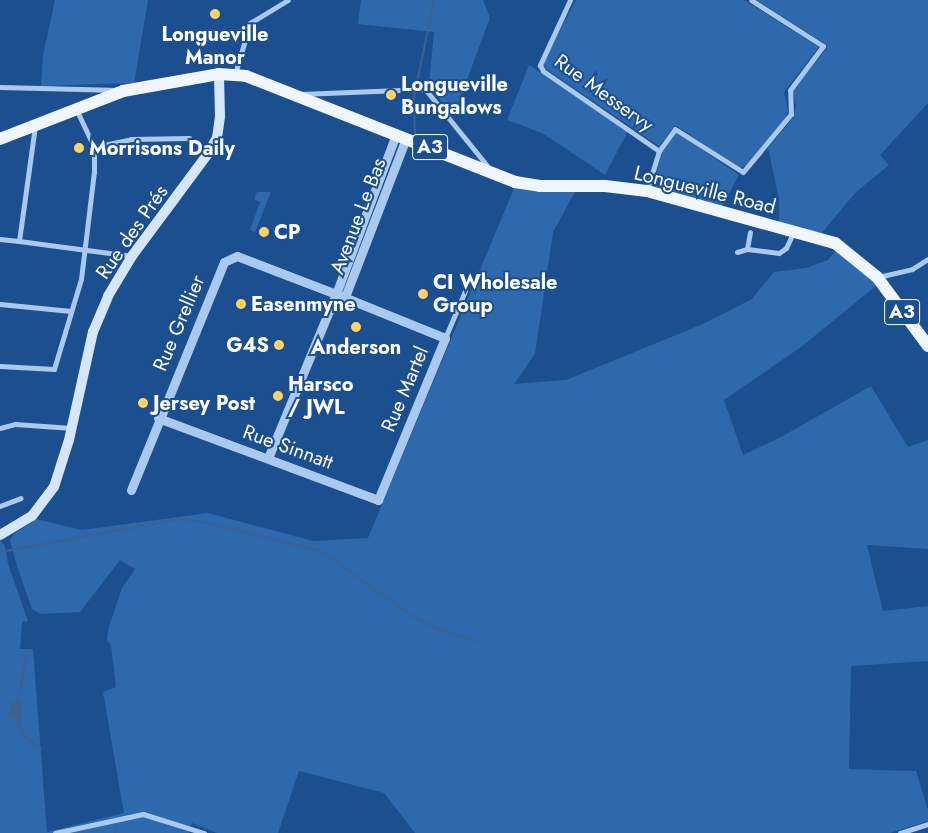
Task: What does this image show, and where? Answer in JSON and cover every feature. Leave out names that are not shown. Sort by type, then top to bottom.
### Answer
[{"type":"main road","name":"Longueville Road","points":[[0,139],[123,91],[219,74],[235,74],[296,95],[492,172],[540,186],[605,186],[647,191],[835,243],[877,277]]},
{"type":"main road","name":"Rue des Prés","points":[[0,535],[23,523],[45,501],[58,478],[72,428],[93,332],[108,296],[132,256],[196,172],[217,138],[220,116],[219,74]]},
{"type":"main road","name":"A3","points":[[877,277],[928,346]]},
{"type":"street","points":[[235,74],[250,23],[288,0]]},
{"type":"street","name":"Rue Messervy","points":[[570,0],[540,65],[544,71],[659,151]]},
{"type":"street","points":[[647,191],[659,151],[671,132],[679,130],[743,172],[791,114],[790,90],[823,46],[751,0]]},
{"type":"street","points":[[0,87],[23,90],[112,87],[123,91]]},
{"type":"street","points":[[296,95],[311,92],[425,89],[492,172]]},
{"type":"street","points":[[0,366],[54,369],[86,249],[94,147],[76,109]]},
{"type":"street","points":[[19,241],[35,124]]},
{"type":"street","name":"Avenue Le Bas","points":[[268,458],[341,295],[401,136]]},
{"type":"street","points":[[94,147],[131,139],[189,138]]},
{"type":"street","points":[[747,250],[750,232]]},
{"type":"street","points":[[737,252],[747,250],[779,253],[786,248],[794,232]]},
{"type":"street","points":[[0,239],[132,256]]},
{"type":"street","name":"Rue Grellier","points":[[131,490],[158,418],[224,262],[232,257],[243,258],[341,295]]},
{"type":"street","points":[[877,277],[912,269],[928,259]]},
{"type":"street","name":"Rue Martel","points":[[378,500],[465,291]]},
{"type":"street","points":[[341,295],[446,338]]},
{"type":"street","points":[[0,304],[71,311]]},
{"type":"street","name":"Rue Sinnatt","points":[[158,418],[378,500]]},
{"type":"street","points":[[0,428],[15,424],[72,428]]},
{"type":"street","points":[[0,506],[21,498]]},
{"type":"street","points":[[55,833],[142,814],[204,833]]},
{"type":"street","points":[[900,833],[928,824]]},
{"type":"shaded area","points":[[55,0],[148,0],[134,83],[41,86],[43,55]]},
{"type":"shaded area","points":[[361,0],[483,0],[490,18],[453,117],[429,85],[434,32],[358,24]]},
{"type":"shaded area","points":[[576,0],[744,0],[819,47],[784,92],[788,111],[784,120],[747,165],[740,168],[675,125],[659,146],[546,69],[543,62]]},
{"type":"shaded area","points":[[756,0],[928,0],[928,103],[880,155],[889,165],[856,192],[820,235],[779,223],[779,199],[768,148],[793,118],[796,106],[793,91],[828,46]]},
{"type":"shaded area","points":[[529,65],[628,131],[605,175],[542,133],[507,120]]},
{"type":"shaded area","points":[[677,132],[739,175],[721,209],[652,188],[662,153]]},
{"type":"shaded area","points":[[515,186],[575,192],[553,232],[535,354],[514,384],[566,380],[703,324],[752,299],[774,272],[806,268],[828,260],[836,250],[875,281],[876,286],[801,347],[724,400],[743,455],[781,437],[871,386],[908,447],[928,440],[928,549],[867,545],[883,611],[928,606],[928,661],[851,666],[849,769],[916,771],[928,810],[928,821],[890,833],[415,833],[384,793],[299,771],[278,833],[217,833],[192,823],[189,833],[0,833],[0,540],[5,546],[8,564],[28,621],[22,622],[20,649],[33,649],[47,832],[124,813],[103,692],[116,687],[111,645],[107,640],[109,626],[122,588],[135,569],[120,560],[80,612],[40,614],[32,609],[10,540],[14,534],[36,519],[82,530],[208,513],[313,541],[368,538]]},
{"type":"shaded area","points":[[257,192],[271,192],[255,232],[250,230],[260,202],[254,199]]},
{"type":"shaded area","points":[[23,701],[22,719],[6,719],[12,702]]},
{"type":"waterway","points":[[415,134],[414,97],[434,0]]},
{"type":"waterway","points":[[0,552],[179,519],[199,521],[321,551],[412,616],[440,630],[476,641]]},
{"type":"waterway","points":[[18,701],[27,653]]},
{"type":"waterway","points":[[18,721],[22,734],[41,749]]},
{"type":"waterway","points":[[115,833],[116,829]]},
{"type":"place","name":"Longueville Manor","points":[[215,14]]},
{"type":"place","name":"Longueville Bungalows","points":[[391,95]]},
{"type":"place","name":"Morrisons Daily","points":[[79,148]]},
{"type":"place","name":"CP","points":[[264,232]]},
{"type":"place","name":"CI Wholesale Group","points":[[423,294]]},
{"type":"place","name":"Easenmyne","points":[[241,304]]},
{"type":"place","name":"Anderson","points":[[356,327]]},
{"type":"place","name":"G4S","points":[[279,345]]},
{"type":"place","name":"Harsco / JWL","points":[[278,396]]},
{"type":"place","name":"Jersey Post","points":[[143,403]]}]
